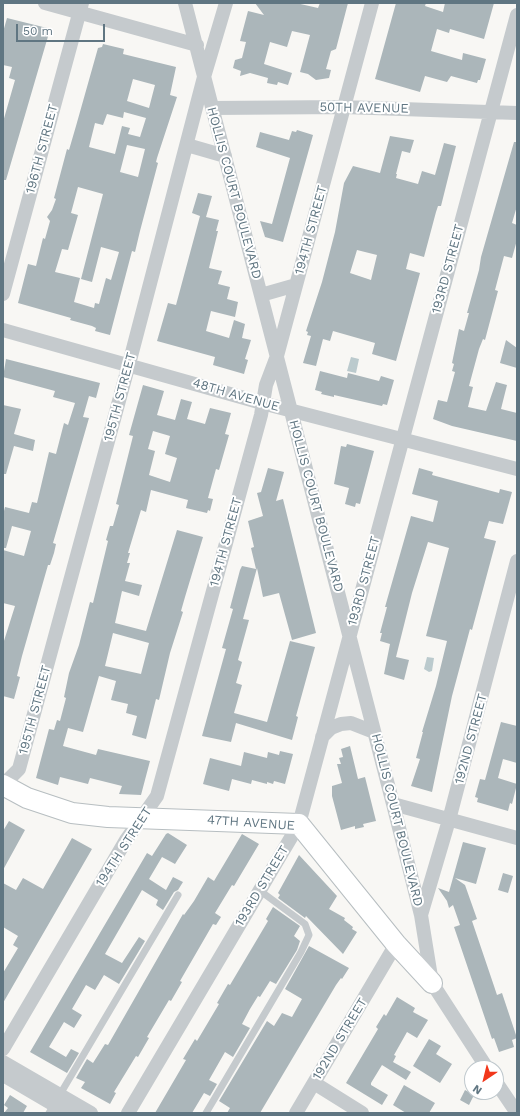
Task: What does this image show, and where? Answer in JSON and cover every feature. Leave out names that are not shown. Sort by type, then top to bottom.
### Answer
[{"type":"street","points":[[45,3],[80,8],[197,45]]},
{"type":"street","name":"HOLLIS COURT BOULEVARD","points":[[186,3],[421,915],[432,983],[482,1060]]},
{"type":"street","name":"195TH STREET","points":[[3,785],[19,769],[129,364],[204,77],[226,3]]},
{"type":"street","name":"194TH STREET","points":[[3,1049],[126,840],[157,796],[261,414],[266,385],[277,356],[372,3]]},
{"type":"street","name":"196TH STREET","points":[[3,294],[80,8]]},
{"type":"street","name":"193RD STREET","points":[[128,1113],[299,824],[517,15]]},
{"type":"street","name":"50TH AVENUE","points":[[212,108],[344,106],[517,113]]},
{"type":"street","points":[[187,145],[225,156]]},
{"type":"street","points":[[261,295],[296,285]]},
{"type":"street","name":"48TH AVENUE","points":[[3,330],[129,364],[262,403],[403,438],[517,469]]},
{"type":"street","name":"192ND STREET","points":[[421,915],[449,820],[517,561]]},
{"type":"street","points":[[322,737],[331,728],[341,724],[351,723],[374,732]]},
{"type":"street","name":"47TH AVENUE","points":[[3,785],[27,798],[72,813],[108,817],[142,817],[299,824],[396,944],[432,983]]},
{"type":"street","points":[[393,804],[517,838]]},
{"type":"street","name":"192ND STREET","points":[[296,1113],[396,944]]},
{"type":"street","points":[[3,1062],[54,1104],[91,1113]]},
{"type":"street","points":[[3,1075],[68,1113]]},
{"type":"street","points":[[314,1084],[362,1113]]},
{"type":"street","points":[[504,1092],[516,1106]]},
{"type":"lane","points":[[206,1113],[301,952],[309,935],[305,924],[259,890]]},
{"type":"lane","points":[[54,1104],[178,895]]},
{"type":"shaded area","points":[[351,357],[359,359],[356,373],[347,371]]},
{"type":"shaded area","points":[[427,657],[434,658],[432,671],[429,672],[424,669]]},
{"type":"building","points":[[255,3],[296,3],[318,8],[320,3],[348,3],[336,49],[331,51],[326,69],[331,70],[329,78],[316,80],[308,74],[300,72],[310,35],[292,31],[287,47],[270,42],[264,64],[292,73],[288,85],[278,82],[277,85],[267,83],[268,78],[250,73],[240,76],[241,71],[233,68],[235,60],[242,58],[246,42],[240,41],[248,11],[264,15]]},
{"type":"building","points":[[396,3],[426,3],[425,6],[443,12],[445,3],[494,3],[484,39],[450,29],[449,33],[437,29],[431,51],[462,60],[463,53],[486,59],[480,80],[478,80],[477,83],[451,76],[447,82],[425,76],[420,92],[375,79]]},
{"type":"building","points":[[7,18],[47,28],[46,32],[49,33],[6,180],[3,180],[3,122],[15,80],[9,78],[12,67],[3,65],[3,32]]},
{"type":"building","points":[[103,44],[124,49],[123,54],[176,67],[170,95],[177,97],[157,158],[156,162],[158,163],[135,252],[132,251],[110,335],[95,331],[96,328],[70,320],[71,318],[18,303],[28,264],[36,266],[43,238],[45,239],[50,221],[47,217],[52,210],[56,199],[54,198],[67,149],[69,150],[98,48],[102,47]],"holes":[[[133,79],[155,85],[149,108],[127,101]],[[124,112],[146,118],[140,137],[128,134],[130,128],[122,126],[115,154],[89,147],[95,123],[103,125],[107,114],[123,118]],[[127,145],[145,149],[138,177],[120,172]],[[78,187],[103,194],[81,279],[92,282],[101,247],[119,252],[111,280],[106,278],[99,304],[95,303],[94,308],[74,302],[80,278],[55,272],[62,249],[68,250],[78,215],[71,213]]]},
{"type":"building","points":[[297,130],[313,135],[283,242],[265,237],[260,221],[272,224],[290,158],[256,147],[260,132],[289,140],[292,131],[296,132]]},
{"type":"building","points":[[390,136],[414,140],[410,153],[402,151],[396,178],[418,184],[422,171],[435,175],[444,143],[456,146],[441,206],[438,206],[436,212],[424,257],[410,253],[406,269],[420,273],[396,361],[372,354],[375,343],[333,331],[330,341],[323,339],[316,366],[303,363],[311,336],[307,335],[308,332],[306,331],[322,282],[335,232],[344,183],[353,166],[380,173]],"holes":[[[357,250],[377,255],[371,280],[350,273]]]},
{"type":"building","points":[[514,142],[517,142],[517,206],[512,223],[517,225],[517,240],[512,258],[504,256],[495,290],[498,291],[485,340],[483,339],[479,349],[469,386],[473,387],[468,407],[486,411],[496,382],[507,385],[501,409],[517,413],[517,441],[452,426],[433,419],[438,400],[447,402],[455,372],[452,371],[454,364],[452,363],[459,329],[464,331],[481,257]]},
{"type":"building","points":[[198,193],[212,196],[206,217],[219,220],[216,231],[218,231],[209,268],[222,271],[218,284],[230,287],[227,299],[238,302],[235,317],[211,311],[206,331],[229,338],[234,320],[245,324],[242,338],[251,340],[245,359],[248,360],[244,374],[213,365],[215,357],[157,341],[168,303],[176,305],[200,216],[192,213]]},
{"type":"building","points":[[506,340],[517,348],[517,368],[500,363]]},
{"type":"building","points":[[6,359],[100,383],[96,398],[89,396],[83,417],[89,418],[53,543],[56,544],[54,553],[50,565],[48,565],[22,656],[17,676],[20,677],[14,699],[3,696],[3,644],[15,606],[3,603],[3,550],[24,556],[31,531],[12,526],[6,548],[3,548],[3,515],[5,507],[29,513],[32,502],[37,503],[49,452],[56,454],[64,423],[68,425],[75,403],[53,397],[55,391],[3,377]]},
{"type":"building","points":[[320,371],[347,378],[348,373],[379,381],[381,376],[394,380],[387,405],[383,404],[382,406],[334,395],[334,397],[321,394],[322,392],[315,390]]},
{"type":"building","points":[[143,385],[164,391],[157,415],[175,420],[181,399],[192,402],[187,419],[205,424],[210,408],[231,413],[225,434],[229,435],[219,470],[216,469],[208,498],[213,499],[210,511],[208,510],[207,513],[186,508],[188,500],[151,490],[146,512],[141,510],[128,553],[130,553],[127,563],[130,563],[125,581],[142,585],[139,596],[122,591],[115,623],[146,631],[177,530],[203,537],[181,611],[183,612],[170,653],[159,700],[156,699],[146,739],[132,735],[137,716],[126,713],[128,704],[111,700],[116,681],[99,676],[83,732],[68,728],[63,746],[96,755],[98,749],[150,761],[141,795],[119,794],[122,786],[90,778],[88,784],[60,777],[58,785],[36,778],[49,729],[54,730],[57,720],[60,721],[66,698],[64,697],[69,673],[79,645],[90,602],[93,603],[108,541],[106,540],[110,526],[113,526],[119,505],[116,504],[133,436],[129,435]],"holes":[[[153,431],[170,436],[165,454],[177,458],[170,482],[149,475],[155,451],[148,449]],[[113,633],[149,643],[141,674],[105,666]]]},
{"type":"building","points":[[3,405],[21,409],[14,434],[35,440],[33,451],[14,446],[6,474],[3,474]]},
{"type":"building","points":[[347,444],[374,451],[360,504],[356,503],[355,507],[345,504],[349,488],[334,484],[341,446],[346,447]]},
{"type":"building","points":[[268,468],[284,472],[276,501],[283,499],[316,633],[292,640],[279,593],[263,597],[257,568],[243,619],[249,620],[238,660],[242,662],[236,683],[242,685],[234,713],[267,722],[290,641],[315,647],[296,716],[298,717],[292,740],[236,723],[231,742],[202,736],[226,649],[222,648],[233,609],[230,608],[240,570],[242,566],[256,569],[251,548],[254,547],[248,521],[263,516],[257,493],[261,492]]},
{"type":"building","points":[[419,468],[433,472],[432,475],[499,493],[500,489],[512,492],[503,524],[489,521],[484,538],[496,541],[472,630],[470,629],[452,696],[432,792],[411,786],[420,759],[416,758],[422,732],[436,686],[447,641],[426,636],[449,548],[428,542],[412,593],[396,657],[409,660],[404,680],[384,674],[390,644],[380,641],[382,633],[380,633],[387,607],[385,607],[411,516],[433,522],[438,501],[412,494]]},
{"type":"building","points":[[501,722],[517,726],[517,763],[503,759],[498,778],[517,784],[512,804],[510,803],[508,811],[477,802],[478,798],[475,797],[480,779],[485,780]]},
{"type":"building","points":[[350,746],[358,779],[365,777],[376,821],[363,824],[364,827],[355,829],[355,826],[341,830],[332,796],[332,786],[342,783],[337,764],[341,764],[339,758],[343,757],[341,749]]},
{"type":"building","points":[[280,751],[293,754],[285,784],[274,781],[273,784],[267,782],[267,784],[252,780],[251,784],[232,779],[229,791],[203,784],[210,758],[241,766],[244,752],[267,758],[268,752],[279,755]]},
{"type":"building","points":[[9,821],[25,830],[3,870],[3,831]]},
{"type":"building","points":[[168,833],[187,845],[175,864],[162,857],[149,879],[166,890],[173,877],[183,882],[178,890],[174,892],[163,910],[156,905],[158,900],[142,890],[105,954],[122,963],[139,937],[145,941],[119,984],[104,975],[95,990],[86,985],[72,1009],[82,1015],[74,1028],[64,1022],[49,1047],[66,1057],[71,1049],[79,1053],[67,1073],[30,1052],[147,853],[152,856]]},
{"type":"building","points":[[242,834],[259,844],[234,886],[232,885],[215,913],[221,917],[216,925],[213,924],[180,981],[182,982],[171,1001],[169,1000],[147,1037],[149,1038],[138,1057],[136,1056],[114,1092],[116,1093],[110,1104],[81,1088],[85,1082],[76,1078],[87,1059],[93,1063],[105,1044],[108,1045],[183,914],[184,915],[194,901],[208,877],[214,881]]},
{"type":"building","points":[[72,838],[92,849],[3,1003],[3,973],[18,948],[13,945],[18,936],[3,927],[3,883],[16,890],[23,878],[43,889]]},
{"type":"building","points":[[463,842],[486,848],[476,884],[455,878],[465,885],[477,919],[472,921],[497,995],[502,993],[517,1038],[512,1040],[514,1047],[499,1052],[494,1038],[492,1039],[454,927],[460,925],[453,905],[449,908],[447,901],[438,888],[449,892]]},
{"type":"building","points":[[299,855],[337,896],[329,909],[345,918],[344,920],[357,932],[343,954],[306,916],[305,918],[278,898],[280,895],[278,893]]},
{"type":"building","points":[[503,873],[513,876],[508,893],[498,890]]},
{"type":"building","points":[[273,907],[300,926],[294,936],[300,941],[297,950],[276,984],[270,981],[250,1009],[242,1024],[250,1028],[233,1057],[225,1052],[209,1080],[217,1084],[210,1096],[204,1093],[192,1113],[155,1113],[186,1060],[183,1059],[195,1039],[197,1041],[219,1004],[217,1003],[228,984],[230,985],[268,921],[266,919]]},
{"type":"building","points":[[309,946],[349,968],[336,985],[260,1113],[227,1113],[230,1108],[219,1101],[267,1021],[274,1026],[282,1013],[292,1017],[302,999],[285,989]]},
{"type":"building","points":[[397,997],[415,1008],[413,1012],[428,1020],[417,1038],[407,1032],[394,1055],[396,1056],[393,1062],[411,1072],[406,1080],[382,1065],[371,1083],[371,1085],[388,1095],[382,1105],[346,1083],[378,1029],[376,1027],[384,1014],[386,1016]]},
{"type":"building","points":[[429,1039],[441,1046],[436,1054],[452,1064],[440,1083],[413,1066]]},
{"type":"building","points":[[404,1085],[435,1103],[429,1113],[406,1113],[393,1105]]},
{"type":"building","points":[[464,1092],[464,1100],[472,1100],[469,1105],[460,1100]]},
{"type":"building","points":[[10,1095],[27,1106],[23,1113],[4,1113],[8,1108],[4,1105]]}]
